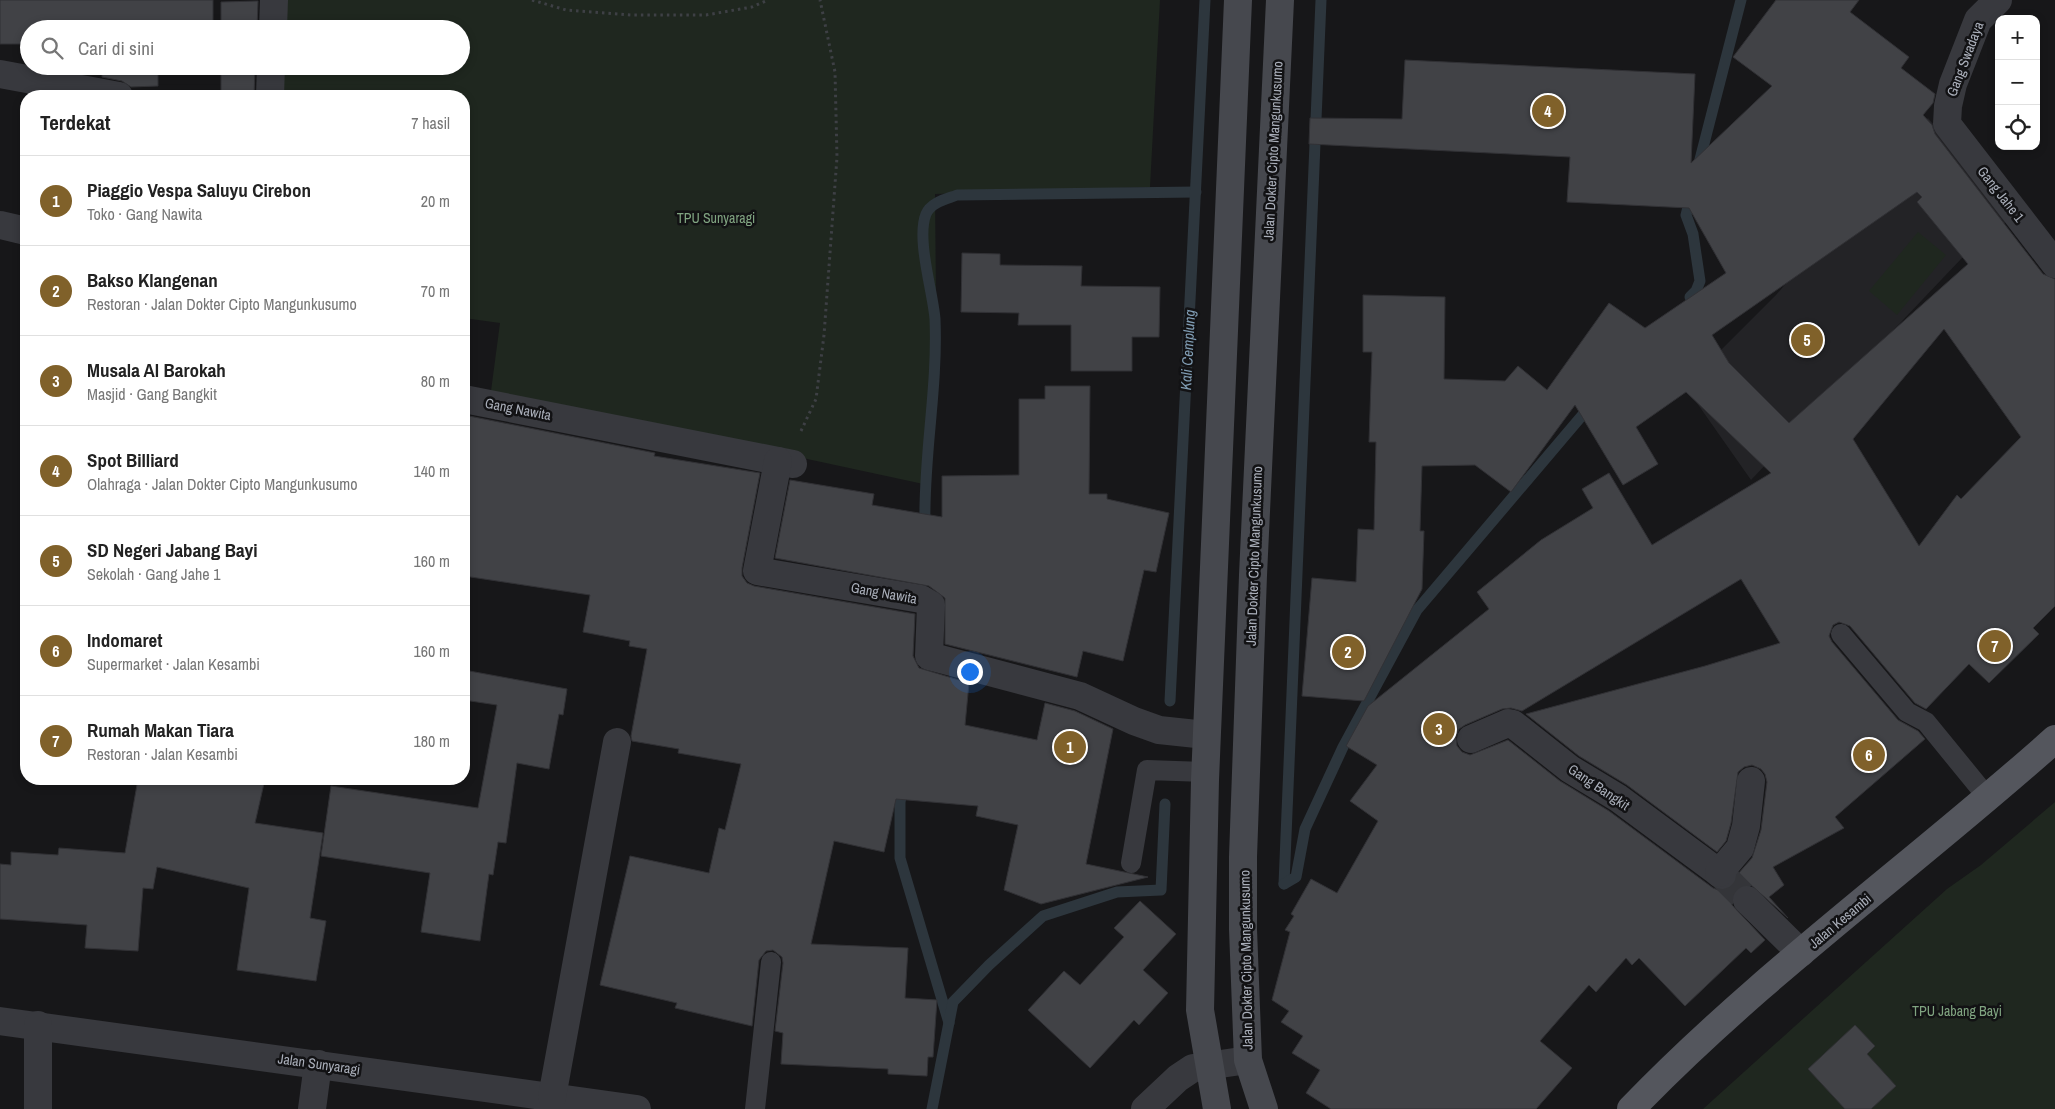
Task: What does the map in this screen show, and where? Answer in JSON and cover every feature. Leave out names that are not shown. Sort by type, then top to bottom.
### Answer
[{"type":"main road","points":[[1217,1109],[1200,1010],[1206,735],[1238,0]]},
{"type":"main road","name":"Jalan Dokter Cipto Mangunkusumo","points":[[1264,1109],[1248,1060],[1243,929],[1244,847],[1253,575],[1280,0]]},
{"type":"main road","name":"Jalan Kesambi","points":[[1631,1109],[1674,1064],[1740,1003],[1988,798],[2055,739]]},
{"type":"street","points":[[273,20],[274,0]]},
{"type":"street","name":"Gang Swadaya","points":[[1947,124],[1948,106],[1953,84],[1978,20],[1998,0]]},
{"type":"street","points":[[0,74],[87,90]]},
{"type":"street","points":[[270,90],[271,75]]},
{"type":"street","name":"Gang Jahe 1","points":[[1947,124],[2055,264]]},
{"type":"street","points":[[0,225],[20,230]]},
{"type":"street","name":"Gang Nawita","points":[[470,400],[786,463],[757,571],[921,599],[932,605],[929,656],[1080,696],[1159,730],[1206,735]]},
{"type":"street","name":"Gang Bangkit","points":[[1471,739],[1508,724],[1513,724],[1570,769],[1618,798],[1720,874],[1740,848],[1746,826],[1751,781]]},
{"type":"street","points":[[552,1097],[617,742]]},
{"type":"street","points":[[1748,900],[1801,953]]},
{"type":"street","name":"Jalan Sunyaragi","points":[[0,1021],[637,1109]]},
{"type":"street","points":[[38,1025],[38,1109]]},
{"type":"street","points":[[1145,1109],[1178,1078],[1193,1068],[1208,1064],[1248,1060]]},
{"type":"street","points":[[312,1109],[318,1064]]},
{"type":"lane","points":[[1841,634],[1908,712],[1926,722],[1988,798]]},
{"type":"lane","points":[[1131,863],[1147,770],[1205,772]]},
{"type":"lane","points":[[755,1109],[772,962]]},
{"type":"path","points":[[532,0],[566,10],[632,15],[706,15],[752,7],[768,0]]},
{"type":"path","points":[[786,463],[816,399],[824,336],[837,156],[835,72],[820,0]]},
{"type":"shaded area","points":[[1928,118],[2012,217],[1961,259],[1751,480],[1685,386],[1776,295]]},
{"type":"green space","name":"TPU Sunyaragi","points":[[287,0],[1160,0],[1150,187],[935,194],[937,398],[928,485],[491,391],[500,323],[470,319],[470,90],[281,90],[282,75],[470,75],[470,20],[286,20]]},
{"type":"green space","points":[[1918,232],[1946,255],[1897,315],[1869,291]]},
{"type":"green space","name":"TPU Jabang Bayi","points":[[2055,802],[2055,1109],[1703,1109],[1947,889],[1981,865]]},
{"type":"building","points":[[0,0],[213,0],[213,20],[20,20],[20,44],[0,44]]},
{"type":"building","points":[[1776,0],[1859,0],[1850,12],[1909,57],[1901,68],[1935,94],[1933,103],[1923,115],[1932,125],[1935,134],[2043,274],[2055,279],[2055,606],[2033,628],[2039,634],[1989,683],[1969,664],[1926,709],[1915,703],[1850,626],[1839,622],[1833,625],[1829,636],[1832,642],[1898,720],[1918,731],[1925,739],[1835,817],[1844,828],[1773,867],[1784,885],[1769,897],[1788,918],[1751,885],[1743,885],[1736,889],[1732,897],[1732,905],[1765,940],[1751,953],[1746,948],[1685,1006],[1639,958],[1632,965],[1626,958],[1596,992],[1589,985],[1540,1041],[1572,1068],[1536,1109],[1331,1109],[1306,1093],[1320,1070],[1292,1053],[1303,1036],[1281,1022],[1289,1011],[1272,1000],[1290,932],[1285,930],[1294,916],[1291,914],[1311,879],[1337,893],[1378,821],[1350,801],[1377,765],[1346,746],[1368,706],[1489,609],[1477,592],[1541,540],[1593,508],[1582,489],[1609,473],[1652,545],[1771,473],[1686,392],[1636,427],[1658,464],[1623,485],[1575,405],[1511,492],[1475,465],[1422,466],[1420,531],[1424,531],[1422,589],[1364,701],[1302,696],[1312,578],[1356,582],[1358,529],[1374,530],[1376,442],[1369,442],[1372,352],[1363,352],[1363,295],[1445,297],[1444,379],[1505,381],[1518,366],[1547,390],[1609,303],[1645,328],[1726,273],[1689,208],[1567,202],[1570,157],[1309,144],[1310,118],[1402,119],[1405,60],[1695,74],[1691,163],[1772,86],[1733,57]],"holes":[[[1917,192],[1922,197],[1917,202],[1968,264],[1789,423],[1729,363],[1712,335]],[[1944,329],[2021,437],[1961,499],[1957,495],[1919,546],[1853,439]],[[1741,579],[1780,643],[1705,666],[1526,714],[1579,756],[1627,785],[1717,852],[1726,841],[1731,823],[1738,772],[1744,767],[1752,765],[1761,769],[1765,774],[1767,782],[1761,830],[1752,858],[1737,875],[1735,884],[1729,889],[1721,891],[1713,888],[1609,811],[1560,781],[1508,740],[1470,755],[1462,752],[1457,746],[1456,737],[1459,729],[1465,725],[1502,709],[1511,708],[1522,711]]]},
{"type":"building","points":[[258,1],[257,20],[221,20],[221,2]]},
{"type":"building","points":[[102,75],[158,75],[158,86],[131,87],[122,81],[102,77]]},
{"type":"building","points":[[221,75],[255,75],[254,90],[221,90]]},
{"type":"building","points":[[962,253],[1000,254],[1000,265],[1082,266],[1081,286],[1160,287],[1159,337],[1132,337],[1132,371],[1071,371],[1071,325],[1018,325],[1019,313],[961,312]]},
{"type":"building","points":[[1045,386],[1090,386],[1089,494],[1107,494],[1107,499],[1169,513],[1156,572],[1144,570],[1123,661],[1083,651],[1077,677],[945,644],[945,598],[929,586],[775,558],[790,480],[874,494],[872,505],[942,517],[942,476],[1019,475],[1019,399],[1045,399]]},
{"type":"building","points":[[470,416],[655,453],[654,456],[760,473],[742,568],[742,576],[747,583],[754,586],[915,614],[913,656],[919,668],[969,683],[965,725],[1037,740],[1045,703],[1075,711],[1113,729],[1086,864],[1148,877],[1041,904],[1004,890],[1018,825],[976,816],[978,806],[896,799],[884,852],[834,841],[811,944],[908,948],[905,998],[937,1000],[933,1057],[928,1057],[927,1076],[888,1074],[888,1069],[781,1064],[783,1033],[775,1031],[783,963],[782,957],[773,950],[766,951],[759,960],[752,1026],[675,1008],[677,1003],[600,985],[630,856],[709,873],[719,828],[725,830],[741,764],[678,753],[679,749],[632,741],[631,736],[647,649],[629,646],[630,641],[583,632],[590,595],[470,577]]},
{"type":"building","points":[[470,671],[567,689],[563,715],[559,714],[549,769],[517,763],[506,843],[498,842],[493,875],[489,874],[480,941],[421,932],[430,873],[321,856],[331,786],[478,808],[497,705],[470,701]]},
{"type":"building","points":[[137,785],[264,785],[255,823],[323,833],[310,918],[326,921],[316,981],[237,970],[249,888],[157,867],[153,889],[143,888],[138,951],[85,948],[87,925],[0,919],[0,864],[11,865],[11,852],[58,855],[59,848],[125,853]]},
{"type":"building","points":[[1140,901],[1176,934],[1143,970],[1168,993],[1139,1025],[1134,1020],[1090,1068],[1028,1010],[1064,971],[1080,985],[1124,937],[1114,928]]},
{"type":"building","points":[[1855,1025],[1875,1046],[1867,1054],[1896,1086],[1871,1109],[1845,1109],[1808,1069]]},
{"type":"waterway","name":"Kali Cemplung","points":[[1170,701],[1205,0]]},
{"type":"waterway","points":[[1284,884],[1321,0]]},
{"type":"waterway","points":[[1698,167],[1741,0]]},
{"type":"waterway","points":[[925,527],[926,475],[933,397],[935,345],[934,308],[923,237],[923,225],[928,210],[940,202],[957,195],[1196,192]]},
{"type":"waterway","points":[[1690,297],[1696,291],[1700,281],[1693,234],[1686,215],[1691,195]]},
{"type":"waterway","points":[[1284,884],[1296,877],[1305,829],[1343,747],[1417,610],[1591,405]]},
{"type":"waterway","points":[[903,786],[900,802],[900,858],[949,1023]]},
{"type":"waterway","points":[[932,1109],[953,1002],[989,965],[1043,916],[1117,892],[1161,890],[1165,804]]},
{"type":"tunnel","points":[[1722,875],[1747,900]]},
{"type":"place","name":"Spot Billiard","points":[[1548,111]]},
{"type":"place","name":"SD Negeri Jabang Bayi","points":[[1807,340]]},
{"type":"place","name":"Rumah Makan Tiara","points":[[1995,646]]},
{"type":"place","name":"Bakso Klangenan","points":[[1348,652]]},
{"type":"place","name":"Musala Al Barokah","points":[[1439,729]]},
{"type":"place","name":"Piaggio Vespa Saluyu Cirebon","points":[[1070,747]]},
{"type":"place","name":"Indomaret","points":[[1869,755]]}]
